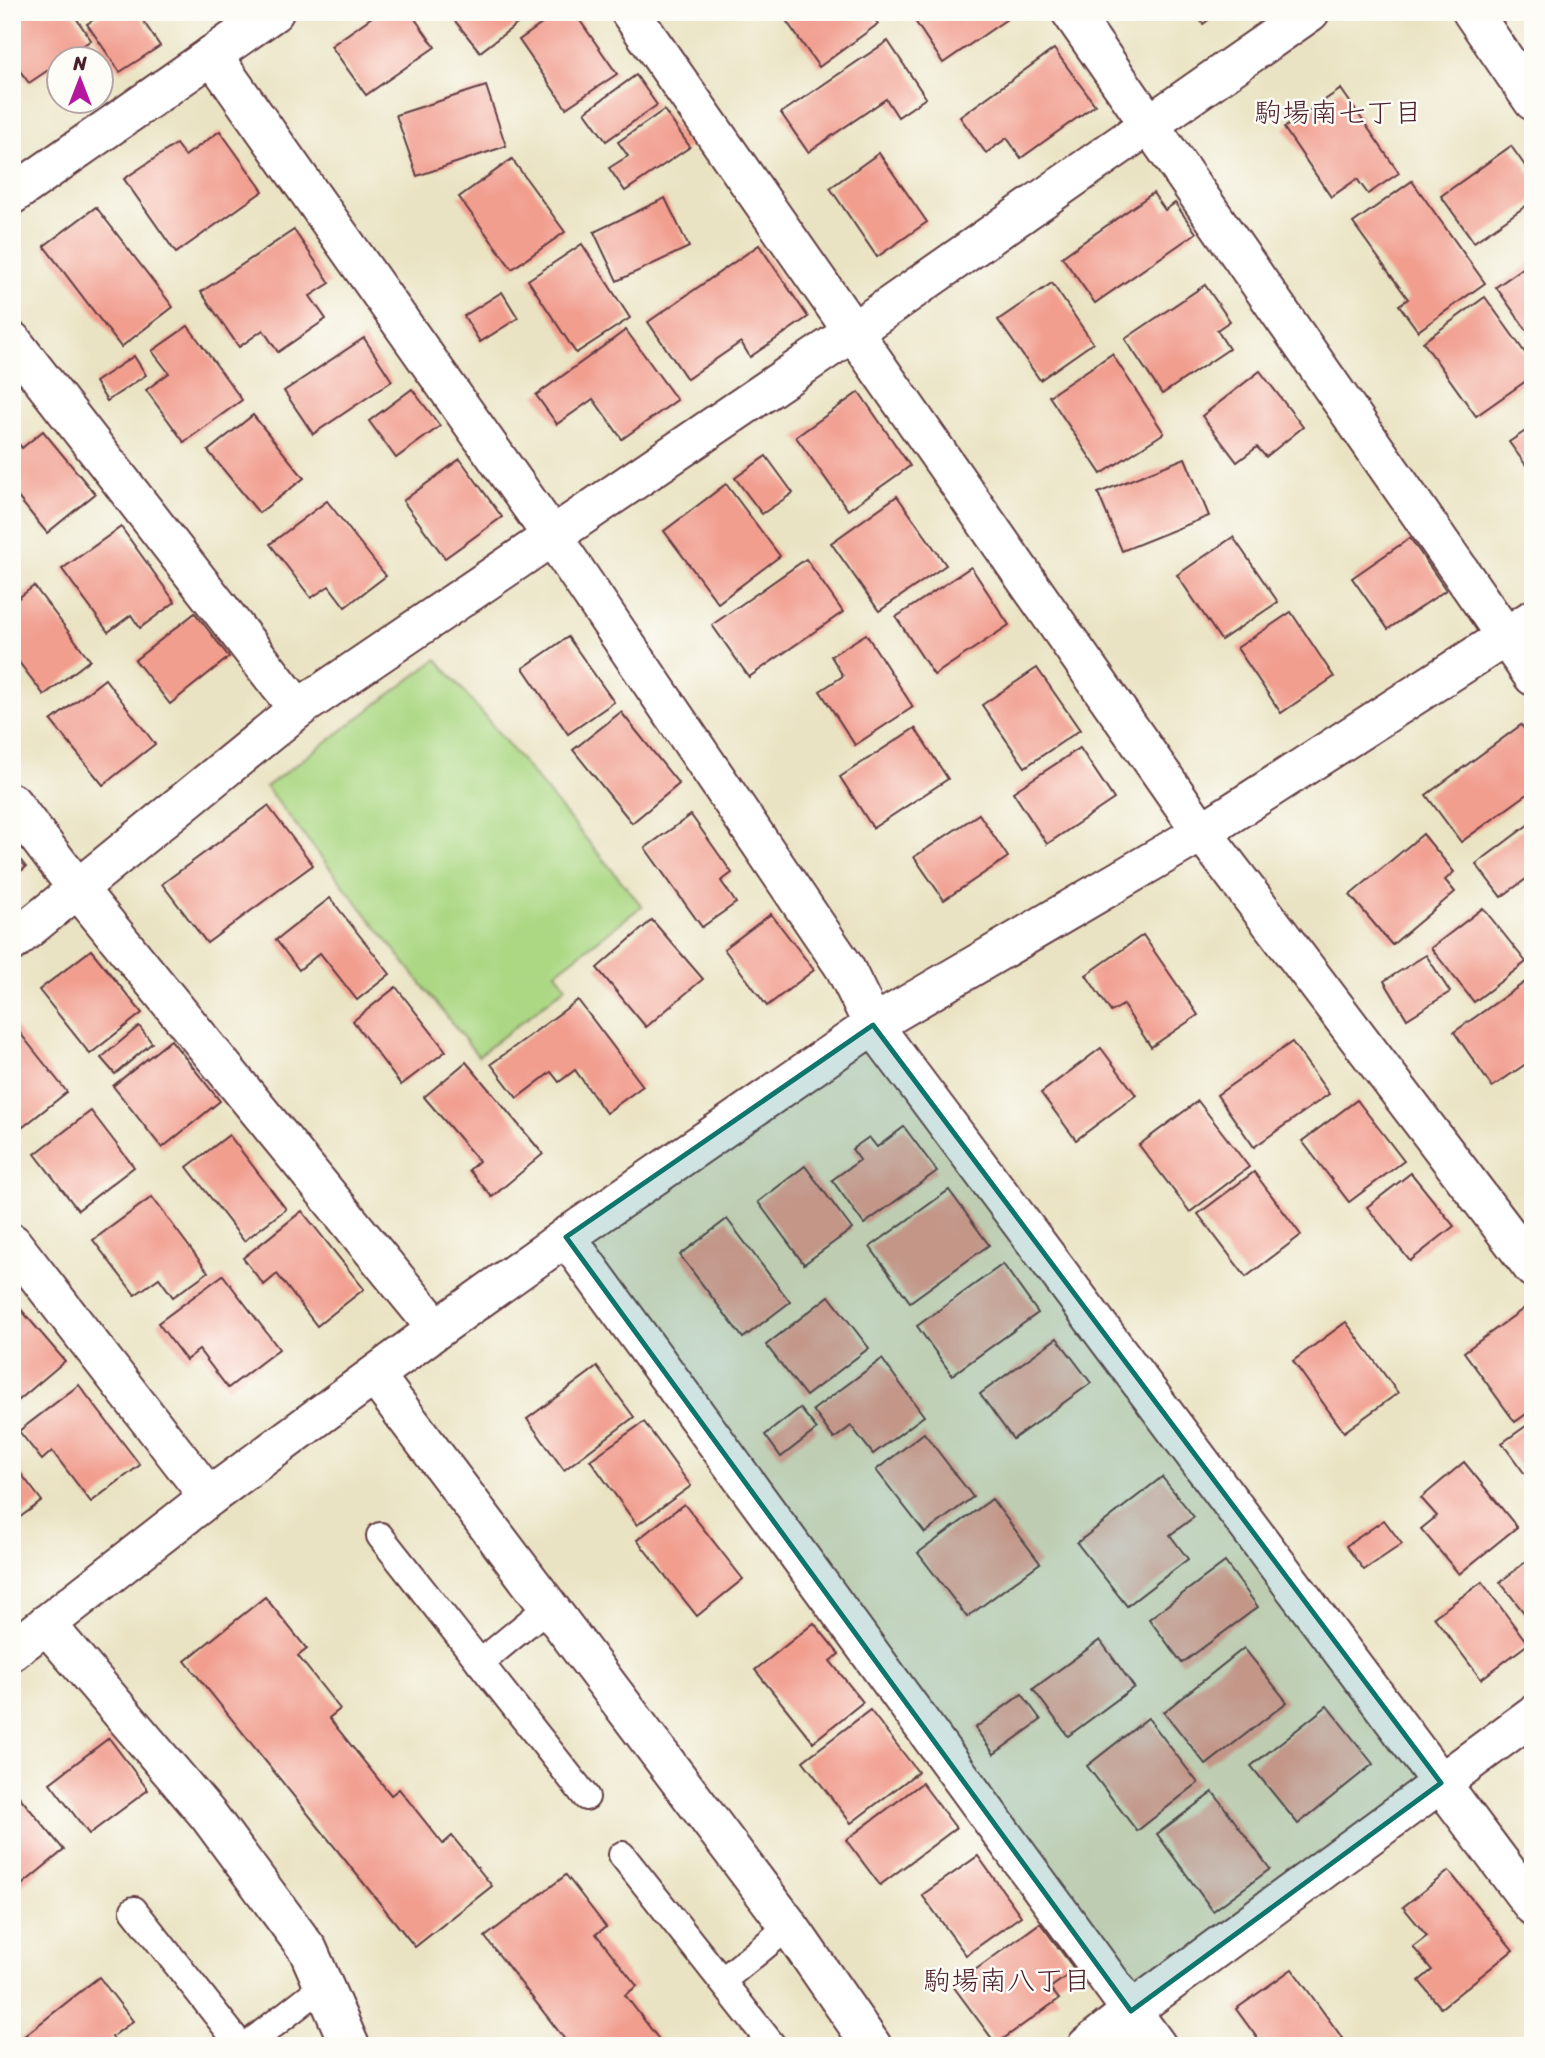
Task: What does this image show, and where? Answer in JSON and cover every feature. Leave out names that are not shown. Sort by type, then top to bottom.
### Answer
[{"type":"street","points":[[12,195],[274,12]]},
{"type":"street","points":[[630,12],[1202,832],[1533,1268]]},
{"type":"street","points":[[1071,12],[1149,124],[1518,628],[1533,676]]},
{"type":"street","points":[[12,942],[298,709],[854,331],[1310,12]]},
{"type":"street","points":[[1472,12],[1533,101]]},
{"type":"street","points":[[212,55],[552,536],[845,968],[873,1025],[1533,1906]]},
{"type":"street","points":[[12,341],[298,709]]},
{"type":"street","points":[[12,1651],[209,1497],[437,1329],[873,1025],[1202,832],[1518,628]]},
{"type":"street","points":[[12,803],[77,888],[437,1329]]},
{"type":"street","points":[[566,1237],[1157,2046]]},
{"type":"street","points":[[12,1243],[209,1497]]},
{"type":"street","points":[[374,1376],[789,1926],[872,2046]]},
{"type":"street","points":[[46,1625],[209,1816],[308,1950],[350,2046]]},
{"type":"street","points":[[1087,2046],[1533,1714]]},
{"type":"lane","points":[[380,1536],[586,1797]]},
{"type":"lane","points":[[480,1663],[548,1607]]},
{"type":"lane","points":[[622,1855],[773,2046]]},
{"type":"lane","points":[[134,1910],[243,2046],[323,1986]]},
{"type":"lane","points":[[722,1981],[789,1926]]},
{"type":"highlighted area","points":[[873,1025],[1441,1783],[1131,2011],[566,1237]]},
{"type":"green space","points":[[437,659],[642,906],[556,972],[566,987],[478,1056],[266,787]]},
{"type":"building","points":[[12,12],[72,12],[91,40],[83,46],[46,46],[46,71],[29,83],[12,60]]},
{"type":"building","points":[[105,12],[137,12],[160,46],[120,72],[116,66],[116,46],[102,46],[87,24]]},
{"type":"building","points":[[379,12],[410,12],[435,47],[366,95],[331,46]]},
{"type":"building","points":[[464,12],[533,12],[480,52],[455,21]]},
{"type":"building","points":[[559,12],[574,12],[617,74],[566,108],[519,40]]},
{"type":"building","points":[[780,12],[870,12],[878,24],[819,67]]},
{"type":"building","points":[[921,12],[1003,12],[1007,19],[943,63],[913,18]]},
{"type":"building","points":[[1195,12],[1219,12],[1203,24]]},
{"type":"building","points":[[888,41],[926,98],[898,117],[886,99],[808,152],[781,113]]},
{"type":"building","points":[[1054,49],[1095,105],[1021,158],[1007,138],[986,153],[960,117]]},
{"type":"building","points":[[636,75],[657,105],[606,141],[585,112]]},
{"type":"building","points":[[486,86],[506,146],[417,176],[396,115]]},
{"type":"building","points":[[1341,89],[1399,173],[1368,194],[1357,179],[1331,197],[1284,128]]},
{"type":"building","points":[[664,110],[690,147],[625,191],[609,168],[628,156],[618,142]]},
{"type":"building","points":[[220,131],[263,191],[176,253],[124,179],[176,144],[185,156]]},
{"type":"building","points":[[1511,146],[1533,177],[1533,201],[1474,242],[1441,196]]},
{"type":"building","points":[[879,153],[927,222],[877,257],[830,188]]},
{"type":"building","points":[[512,159],[565,232],[512,269],[459,197]]},
{"type":"building","points":[[1412,181],[1485,283],[1418,331],[1399,305],[1408,299],[1353,223]]},
{"type":"building","points":[[1153,193],[1165,210],[1175,203],[1196,233],[1095,303],[1062,257]]},
{"type":"building","points":[[665,198],[689,247],[617,281],[594,232]]},
{"type":"building","points":[[96,207],[173,307],[121,347],[44,246]]},
{"type":"building","points":[[294,230],[330,283],[310,296],[326,319],[278,352],[263,330],[239,347],[201,292]]},
{"type":"building","points":[[582,244],[630,318],[576,353],[528,280]]},
{"type":"building","points":[[759,245],[808,317],[750,357],[741,342],[687,379],[648,322]]},
{"type":"building","points":[[1533,261],[1533,339],[1496,287]]},
{"type":"building","points":[[1052,283],[1093,343],[1040,380],[998,320]]},
{"type":"building","points":[[1205,285],[1230,321],[1217,330],[1229,349],[1162,394],[1125,339]]},
{"type":"building","points":[[502,292],[518,318],[480,342],[464,316]]},
{"type":"building","points":[[1485,297],[1533,364],[1533,376],[1476,416],[1423,342]]},
{"type":"building","points":[[188,326],[242,400],[184,442],[146,390],[169,373],[152,351]]},
{"type":"building","points":[[626,330],[677,400],[622,439],[593,399],[557,424],[536,395]]},
{"type":"building","points":[[364,338],[392,381],[313,434],[284,391]]},
{"type":"building","points":[[1112,354],[1164,433],[1101,474],[1049,396]]},
{"type":"building","points":[[134,356],[146,375],[107,401],[95,382]]},
{"type":"building","points":[[1260,371],[1303,427],[1266,457],[1257,447],[1237,462],[1202,416]]},
{"type":"building","points":[[412,389],[440,426],[396,458],[369,421]]},
{"type":"building","points":[[859,392],[910,466],[848,510],[796,437]]},
{"type":"building","points":[[253,415],[304,478],[259,513],[208,451]]},
{"type":"building","points":[[1533,426],[1533,475],[1509,442]]},
{"type":"building","points":[[43,431],[95,494],[47,533],[12,490],[12,436],[22,448]]},
{"type":"building","points":[[766,456],[793,493],[762,514],[735,478]]},
{"type":"building","points":[[1185,458],[1209,516],[1122,551],[1098,493]]},
{"type":"building","points":[[460,459],[502,517],[445,558],[403,501]]},
{"type":"building","points":[[726,484],[780,556],[718,603],[664,531]]},
{"type":"building","points":[[897,496],[946,565],[879,611],[831,543]]},
{"type":"building","points":[[327,501],[386,576],[345,607],[329,586],[311,598],[270,544]]},
{"type":"building","points":[[121,527],[175,602],[140,628],[131,615],[108,632],[62,569]]},
{"type":"building","points":[[1233,537],[1278,602],[1221,640],[1177,575]]},
{"type":"building","points":[[1410,538],[1446,590],[1388,629],[1352,578]]},
{"type":"building","points":[[806,559],[843,612],[749,677],[712,625]]},
{"type":"building","points":[[971,567],[1009,625],[934,675],[896,617]]},
{"type":"building","points":[[34,586],[90,660],[44,695],[12,653],[12,603]]},
{"type":"building","points":[[1291,612],[1334,677],[1281,713],[1237,648]]},
{"type":"building","points":[[195,613],[229,657],[170,704],[135,660]]},
{"type":"building","points":[[866,634],[913,707],[855,745],[820,691],[843,676],[831,656]]},
{"type":"building","points":[[568,637],[614,702],[568,734],[523,668]]},
{"type":"building","points":[[1037,668],[1080,730],[1025,767],[982,705]]},
{"type":"building","points":[[105,679],[155,744],[103,785],[51,721]]},
{"type":"building","points":[[621,712],[679,784],[632,823],[573,750]]},
{"type":"building","points":[[1521,725],[1533,740],[1533,790],[1461,842],[1426,795]]},
{"type":"building","points":[[915,728],[948,779],[873,828],[840,777]]},
{"type":"building","points":[[1080,748],[1114,799],[1047,844],[1013,792]]},
{"type":"building","points":[[268,806],[313,865],[207,943],[162,884]]},
{"type":"building","points":[[979,814],[1008,857],[944,900],[914,857]]},
{"type":"building","points":[[691,815],[732,873],[721,881],[736,903],[702,927],[645,848]]},
{"type":"building","points":[[1533,821],[1533,874],[1501,897],[1476,864]]},
{"type":"building","points":[[1423,834],[1454,872],[1445,880],[1455,892],[1392,945],[1350,895]]},
{"type":"building","points":[[12,850],[26,867],[12,878]]},
{"type":"building","points":[[330,898],[390,974],[357,1000],[320,953],[299,970],[276,940]]},
{"type":"building","points":[[1483,908],[1526,962],[1474,1002],[1431,948]]},
{"type":"building","points":[[771,914],[814,970],[767,1006],[724,949]]},
{"type":"building","points":[[652,920],[703,979],[646,1027],[597,968]]},
{"type":"building","points":[[1143,935],[1198,1015],[1151,1047],[1123,1005],[1111,1012],[1086,975]]},
{"type":"building","points":[[91,950],[142,1013],[90,1054],[39,990]]},
{"type":"building","points":[[1426,955],[1450,992],[1407,1019],[1384,981]]},
{"type":"building","points":[[1531,978],[1533,1059],[1492,1087],[1454,1032]]},
{"type":"building","points":[[396,987],[446,1051],[401,1085],[353,1021]]},
{"type":"building","points":[[578,1000],[643,1086],[606,1113],[575,1070],[559,1082],[551,1072],[517,1098],[491,1064]]},
{"type":"building","points":[[12,1023],[67,1092],[23,1127],[12,1113]]},
{"type":"building","points":[[139,1026],[152,1043],[115,1074],[101,1058]]},
{"type":"building","points":[[171,1040],[220,1101],[162,1148],[113,1086]]},
{"type":"building","points":[[1292,1042],[1329,1094],[1254,1147],[1217,1095]]},
{"type":"building","points":[[1101,1048],[1136,1095],[1076,1140],[1041,1093]]},
{"type":"building","points":[[466,1062],[543,1154],[492,1197],[469,1170],[479,1161],[424,1097]]},
{"type":"building","points":[[1357,1100],[1404,1161],[1349,1202],[1302,1141]]},
{"type":"building","points":[[1198,1101],[1249,1167],[1190,1212],[1139,1145]]},
{"type":"building","points":[[91,1111],[134,1167],[78,1210],[35,1154]]},
{"type":"building","points":[[904,1127],[937,1171],[864,1224],[832,1180],[860,1160],[852,1149],[869,1137],[877,1147]]},
{"type":"building","points":[[229,1135],[286,1209],[244,1241],[187,1167]]},
{"type":"building","points":[[805,1166],[852,1229],[804,1264],[758,1202]]},
{"type":"building","points":[[1254,1172],[1301,1235],[1246,1277],[1198,1214]]},
{"type":"building","points":[[1411,1173],[1454,1226],[1410,1261],[1367,1207]]},
{"type":"building","points":[[949,1190],[989,1245],[910,1302],[870,1247]]},
{"type":"building","points":[[152,1197],[208,1272],[173,1297],[159,1278],[135,1295],[93,1240]]},
{"type":"building","points":[[302,1211],[364,1289],[317,1326],[277,1274],[264,1285],[243,1258]]},
{"type":"building","points":[[727,1219],[790,1302],[743,1338],[680,1255]]},
{"type":"building","points":[[1003,1264],[1038,1313],[952,1375],[917,1326]]},
{"type":"building","points":[[223,1275],[279,1349],[228,1388],[199,1350],[186,1360],[158,1323]]},
{"type":"building","points":[[829,1296],[869,1348],[806,1396],[766,1345]]},
{"type":"building","points":[[12,1299],[65,1361],[12,1406]]},
{"type":"building","points":[[1526,1307],[1533,1316],[1533,1409],[1515,1422],[1464,1352]]},
{"type":"building","points":[[1346,1322],[1398,1393],[1344,1432],[1293,1361]]},
{"type":"building","points":[[1057,1338],[1091,1383],[1013,1439],[980,1394]]},
{"type":"building","points":[[882,1359],[924,1416],[873,1454],[851,1426],[834,1439],[813,1410]]},
{"type":"building","points":[[597,1367],[634,1417],[564,1470],[527,1419]]},
{"type":"building","points":[[79,1385],[140,1465],[91,1502],[52,1451],[42,1460],[19,1431]]},
{"type":"building","points":[[800,1408],[817,1429],[781,1457],[765,1435]]},
{"type":"building","points":[[1533,1421],[1533,1485],[1502,1443]]},
{"type":"building","points":[[644,1422],[691,1486],[637,1525],[590,1460]]},
{"type":"building","points":[[924,1433],[973,1497],[925,1533],[876,1470]]},
{"type":"building","points":[[12,1462],[42,1501],[12,1523]]},
{"type":"building","points":[[1464,1462],[1517,1527],[1459,1574],[1421,1529],[1437,1516],[1421,1498]]},
{"type":"building","points":[[1162,1477],[1194,1517],[1170,1535],[1188,1559],[1127,1606],[1077,1543]]},
{"type":"building","points":[[992,1499],[1040,1563],[967,1617],[918,1553]]},
{"type":"building","points":[[684,1504],[743,1579],[697,1616],[637,1540]]},
{"type":"building","points":[[1384,1520],[1402,1544],[1364,1570],[1346,1546]]},
{"type":"building","points":[[1533,1556],[1533,1624],[1500,1582]]},
{"type":"building","points":[[1225,1562],[1258,1607],[1182,1663],[1149,1619]]},
{"type":"building","points":[[1482,1582],[1528,1644],[1481,1679],[1434,1617]]},
{"type":"building","points":[[265,1597],[307,1649],[298,1656],[340,1709],[329,1718],[391,1795],[399,1789],[443,1844],[452,1836],[492,1886],[415,1947],[185,1661]]},
{"type":"building","points":[[814,1623],[839,1654],[830,1661],[863,1702],[813,1742],[755,1670]]},
{"type":"building","points":[[1100,1640],[1134,1687],[1068,1736],[1033,1689]]},
{"type":"building","points":[[1244,1648],[1287,1702],[1206,1765],[1164,1712]]},
{"type":"building","points":[[1022,1694],[1041,1720],[994,1754],[975,1728]]},
{"type":"building","points":[[1327,1706],[1373,1764],[1298,1824],[1251,1766]]},
{"type":"building","points":[[870,1710],[918,1772],[851,1823],[803,1761]]},
{"type":"building","points":[[1148,1718],[1198,1783],[1137,1831],[1087,1766]]},
{"type":"building","points":[[109,1738],[148,1790],[89,1834],[50,1783]]},
{"type":"building","points":[[922,1783],[956,1828],[880,1885],[846,1840]]},
{"type":"building","points":[[12,1788],[64,1850],[12,1893]]},
{"type":"building","points":[[1213,1792],[1270,1869],[1213,1911],[1157,1834]]},
{"type":"building","points":[[978,1856],[1021,1916],[966,1955],[922,1895]]},
{"type":"building","points":[[1449,1871],[1513,1950],[1441,2008],[1419,1981],[1432,1970],[1413,1947],[1427,1936],[1403,1907]]},
{"type":"building","points":[[566,1875],[606,1927],[596,1934],[637,1986],[625,1995],[664,2046],[570,2046],[485,1937]]},
{"type":"building","points":[[1040,1923],[1075,1970],[1050,1988],[1059,1999],[996,2044],[953,1986]]},
{"type":"building","points":[[1292,1969],[1346,2043],[1342,2046],[1263,2046],[1236,2009]]},
{"type":"building","points":[[99,1977],[133,2021],[112,2037],[119,2046],[22,2046],[18,2041]]},
{"type":"district","name":"駒場南七丁目","points":[[1338,112]]},
{"type":"district","name":"駒場南八丁目","points":[[1007,1980]]}]
